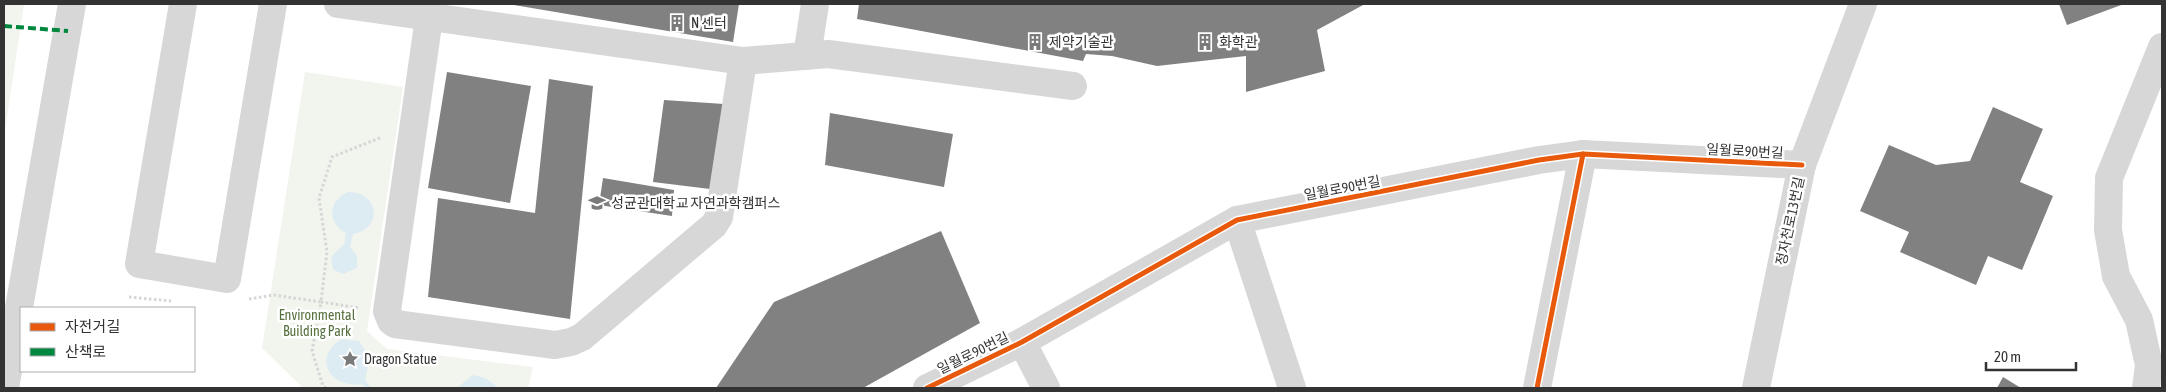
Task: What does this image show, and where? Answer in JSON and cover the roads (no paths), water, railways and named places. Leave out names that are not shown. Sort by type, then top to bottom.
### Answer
[{"type":"street","points":[[5,388],[72,4]]},
{"type":"street","points":[[183,4],[139,264],[226,279],[273,4]]},
{"type":"street","points":[[807,56],[815,4]]},
{"type":"street","name":"정자천로13번길","points":[[1756,388],[1802,165],[1863,4]]},
{"type":"street","points":[[352,5],[430,11],[743,61],[828,54],[1073,86]]},
{"type":"street","points":[[430,11],[388,312],[391,321],[395,324],[555,345],[571,342],[582,337],[714,225],[719,217],[743,61]]},
{"type":"street","points":[[2146,388],[2149,365],[2138,320],[2116,276],[2108,230],[2109,178],[2162,47]]},
{"type":"street","points":[[1537,388],[1583,154]]},
{"type":"street","name":"일월로90번길","points":[[927,388],[1022,342],[1237,220],[1539,160],[1583,154],[1802,165]]},
{"type":"street","points":[[1237,220],[1292,388]]},
{"type":"street","points":[[1022,342],[1046,388]]},
{"type":"place","name":"N 센터","points":[[677,23]]},
{"type":"place","name":"제약기술관","points":[[1035,42]]},
{"type":"place","name":"화학관","points":[[1205,42]]},
{"type":"place","name":"성균관대학교 자연과학캠퍼스","points":[[597,203]]},
{"type":"place","name":"Dragon Statue","points":[[350,359]]},
{"type":"park label","name":"Environmental Building Park","points":[[317,324]]}]
